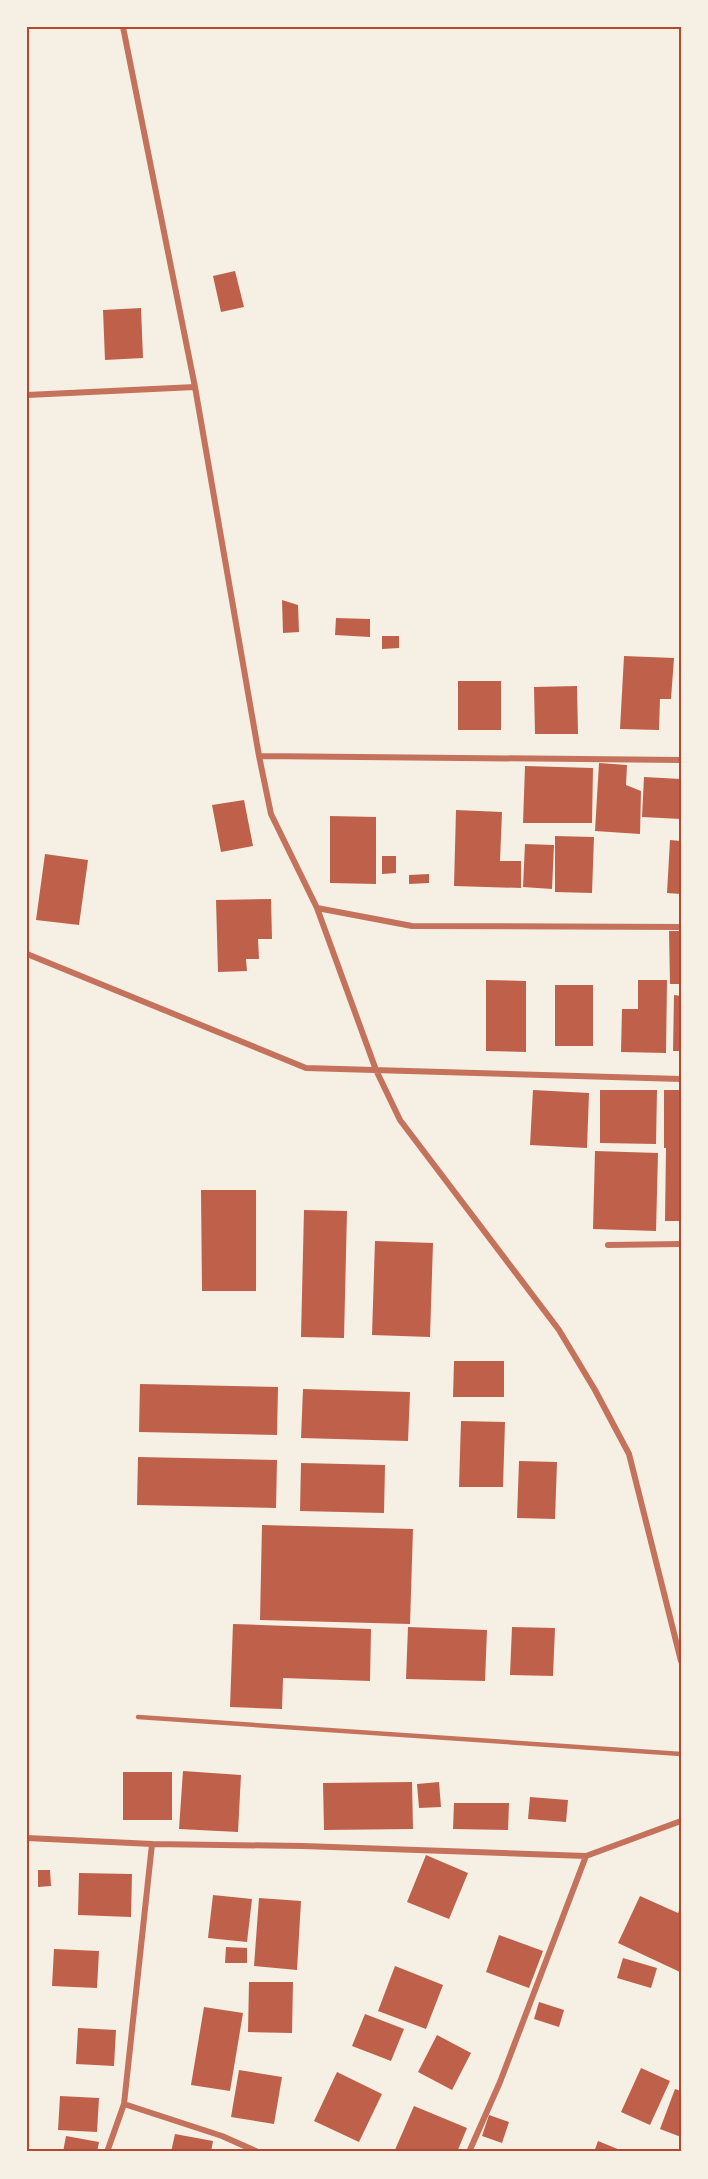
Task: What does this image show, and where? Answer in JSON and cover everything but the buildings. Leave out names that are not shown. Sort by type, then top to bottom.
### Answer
[{"type":"street","points":[[123,27],[195,387],[271,814],[318,908],[376,1070],[400,1120],[559,1330],[595,1390],[629,1454],[681,1661]]},
{"type":"street","points":[[27,395],[195,387]]},
{"type":"street","points":[[259,756],[681,760]]},
{"type":"street","points":[[318,908],[412,926],[681,927]]},
{"type":"street","points":[[27,954],[306,1068],[681,1079]]},
{"type":"street","points":[[608,1245],[681,1244]]},
{"type":"street","points":[[27,1838],[152,1844],[303,1846],[586,1856],[681,1821]]},
{"type":"street","points":[[107,2152],[124,2104],[152,1844]]},
{"type":"street","points":[[469,2152],[500,2082],[586,1856]]},
{"type":"street","points":[[124,2104],[222,2136],[258,2152]]},
{"type":"lane","points":[[138,1717],[681,1754]]}]
